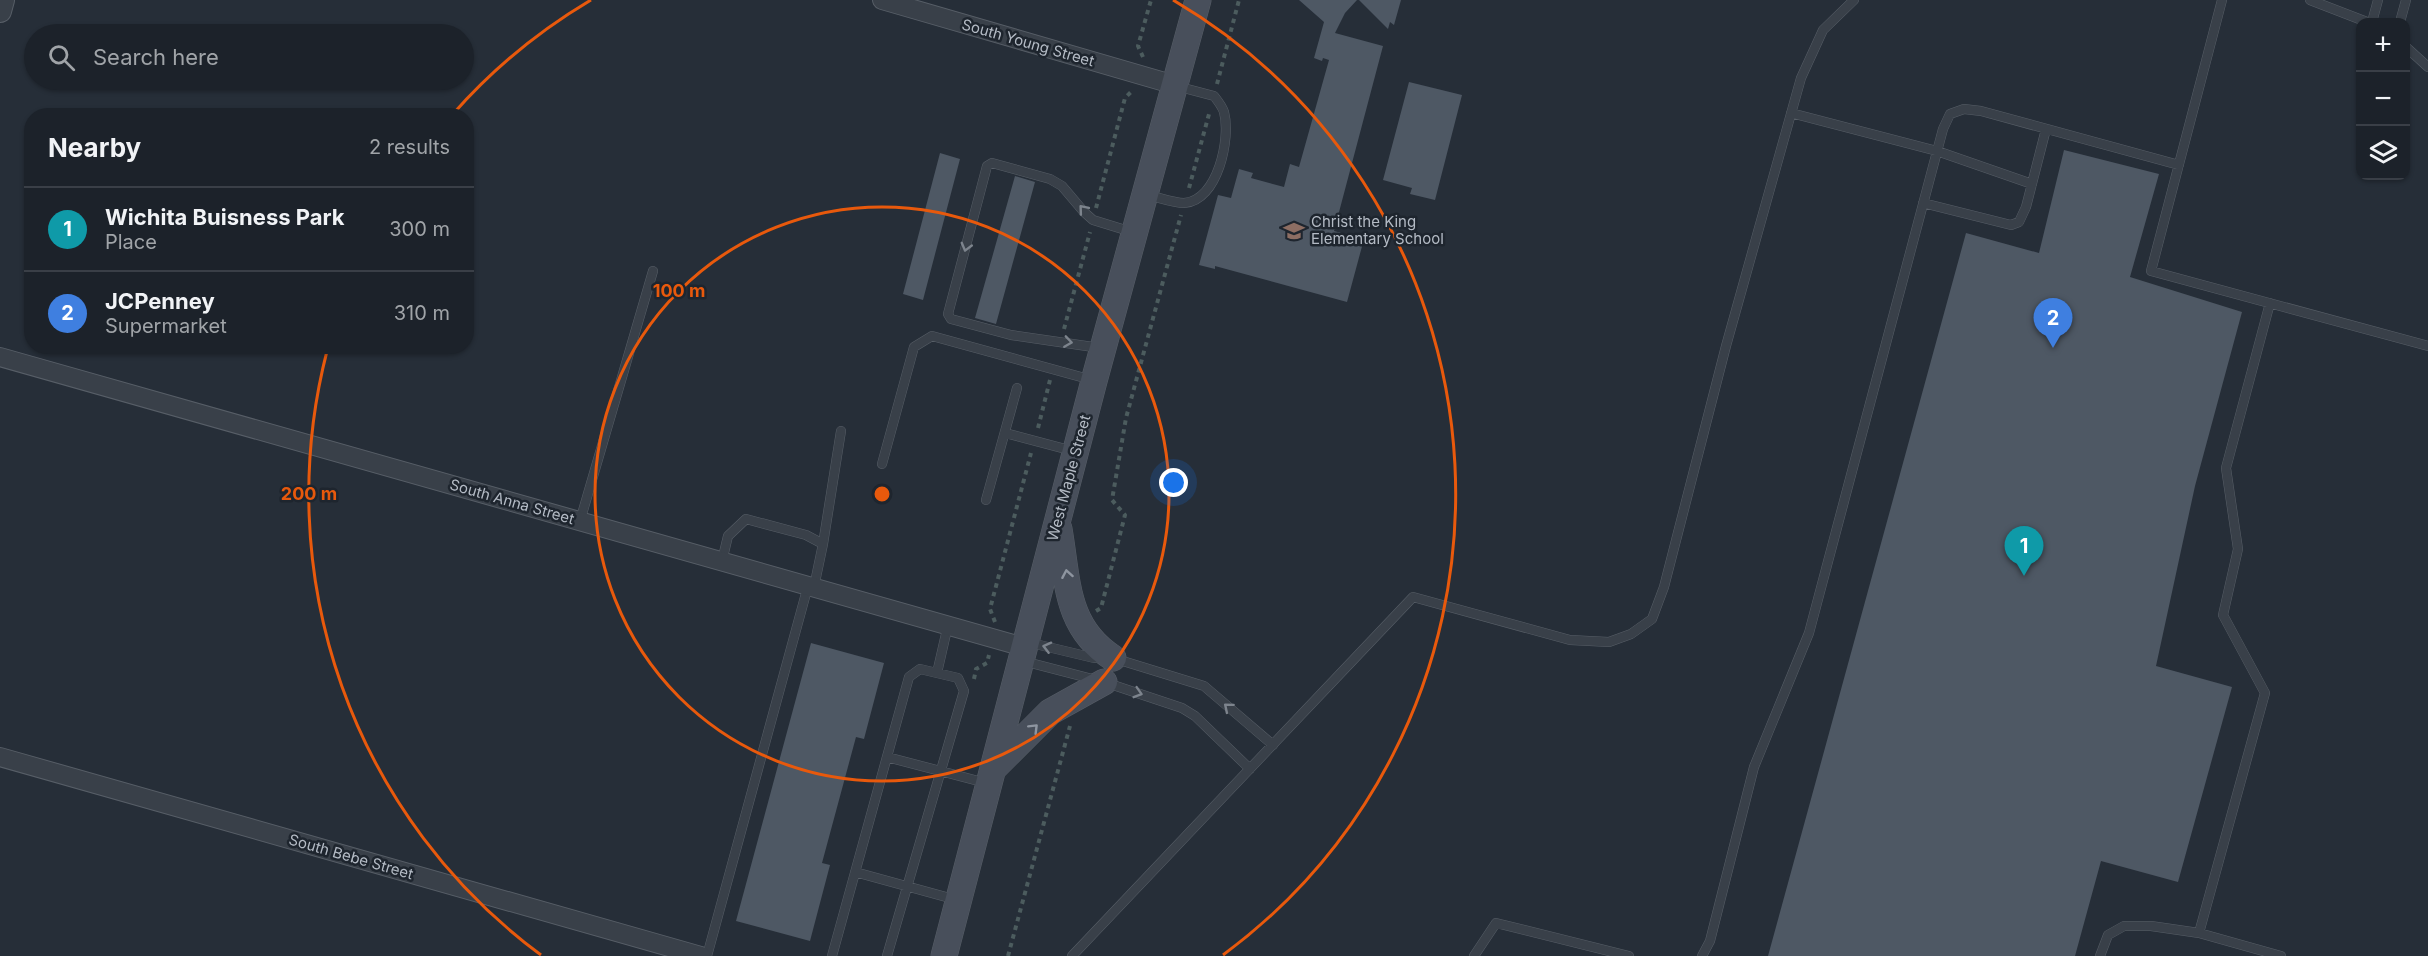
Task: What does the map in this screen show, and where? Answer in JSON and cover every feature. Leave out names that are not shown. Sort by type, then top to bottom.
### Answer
[{"type":"main road","name":"West Maple Street","points":[[944,956],[1094,381],[1197,0]]},
{"type":"main road","points":[[1058,520],[1074,614],[1097,647],[1113,658]]},
{"type":"main road","points":[[991,777],[1050,712],[1104,682]]},
{"type":"street","points":[[0,11],[3,0]]},
{"type":"street","name":"South Young Street","points":[[882,0],[1175,86]]},
{"type":"street","name":"South Anna Street","points":[[0,357],[948,625],[1024,650]]},
{"type":"street","name":"South Bebe Street","points":[[0,757],[701,956]]},
{"type":"lane","points":[[1072,956],[1413,597],[1570,640],[1609,642],[1631,634],[1652,619],[1664,587],[1726,346],[1800,78],[1823,30],[1854,0]]},
{"type":"lane","points":[[2222,0],[2151,271],[2428,346]]},
{"type":"lane","points":[[2310,0],[2357,18]]},
{"type":"lane","points":[[2373,18],[2378,0]]},
{"type":"lane","points":[[2401,18],[2406,0]]},
{"type":"lane","points":[[2410,51],[2428,67]]},
{"type":"lane","points":[[1145,194],[1185,203],[1209,189],[1216,177],[1226,136],[1224,110],[1214,96],[1175,86]]},
{"type":"lane","points":[[1702,956],[1710,940],[1754,767],[1809,633],[1936,151],[1950,114],[1964,109],[1982,111],[2179,165]]},
{"type":"lane","points":[[1791,113],[1936,151],[2032,184]]},
{"type":"lane","points":[[1923,203],[2011,225],[2019,222],[2032,184],[2046,129]]},
{"type":"lane","points":[[1103,349],[993,331],[951,319],[948,314],[987,166],[992,163],[1050,179],[1062,186],[1093,220],[1134,233]]},
{"type":"lane","points":[[580,521],[653,272]]},
{"type":"lane","points":[[2199,933],[2265,693],[2223,615],[2238,549],[2226,468],[2270,303]]},
{"type":"lane","points":[[882,464],[914,347],[932,336],[1094,381]]},
{"type":"lane","points":[[986,500],[1017,388]]},
{"type":"lane","points":[[707,956],[823,544],[841,431]]},
{"type":"lane","points":[[1005,433],[1076,452]]},
{"type":"lane","points":[[722,561],[728,536],[746,519],[806,535],[823,544]]},
{"type":"lane","points":[[937,673],[948,625]]},
{"type":"lane","points":[[1024,650],[1113,658],[1204,686],[1273,745]]},
{"type":"lane","points":[[1024,650],[1104,682],[1170,703],[1195,716],[1250,769]]},
{"type":"lane","points":[[832,956],[909,677],[920,669],[958,678],[964,691],[887,956]]},
{"type":"lane","points":[[887,758],[940,771],[991,777]]},
{"type":"lane","points":[[855,872],[958,901]]},
{"type":"lane","points":[[1474,956],[1496,923],[1629,956]]},
{"type":"lane","points":[[2100,956],[2108,935],[2124,926],[2151,926],[2199,933],[2281,956]]},
{"type":"path","points":[[1061,341],[1125,98],[1133,90],[1143,57],[1138,46],[1151,0]]},
{"type":"path","points":[[1079,623],[1101,608],[1125,515],[1112,500],[1126,418],[1239,0]]},
{"type":"path","points":[[971,690],[976,669],[987,663],[996,626],[990,609],[1053,369]]},
{"type":"path","points":[[1008,956],[1070,726],[1062,704]]},
{"type":"building","points":[[1299,0],[1357,0],[1345,13],[1335,33],[1383,46],[1334,231],[1364,239],[1347,302],[1215,266],[1215,269],[1199,265],[1218,195],[1231,198],[1239,169],[1253,173],[1251,178],[1284,187],[1290,164],[1299,167],[1329,60],[1323,58],[1322,61],[1314,58],[1324,22]]},
{"type":"building","points":[[1359,0],[1401,0],[1394,25],[1390,22],[1388,29]]},
{"type":"building","points":[[1409,82],[1462,95],[1435,200],[1410,194],[1412,188],[1383,180]]},
{"type":"building","points":[[2064,150],[2159,174],[2130,277],[2242,312],[2195,486],[2156,666],[2232,687],[2178,882],[2101,861],[2075,956],[1768,956],[1966,233],[2039,253]]},
{"type":"building","points":[[940,153],[960,159],[923,300],[903,294]]},
{"type":"building","points":[[1015,176],[1035,182],[996,324],[975,318]]},
{"type":"building","points":[[811,643],[884,663],[864,739],[856,737],[822,863],[830,865],[810,941],[736,921]]},
{"type":"place","name":"Christ the King Elementary School","points":[[1294,231]]},
{"type":"place","name":"JCPenney","points":[[2053,348]]},
{"type":"place","name":"Wichita Buisness Park","points":[[2024,576]]}]
